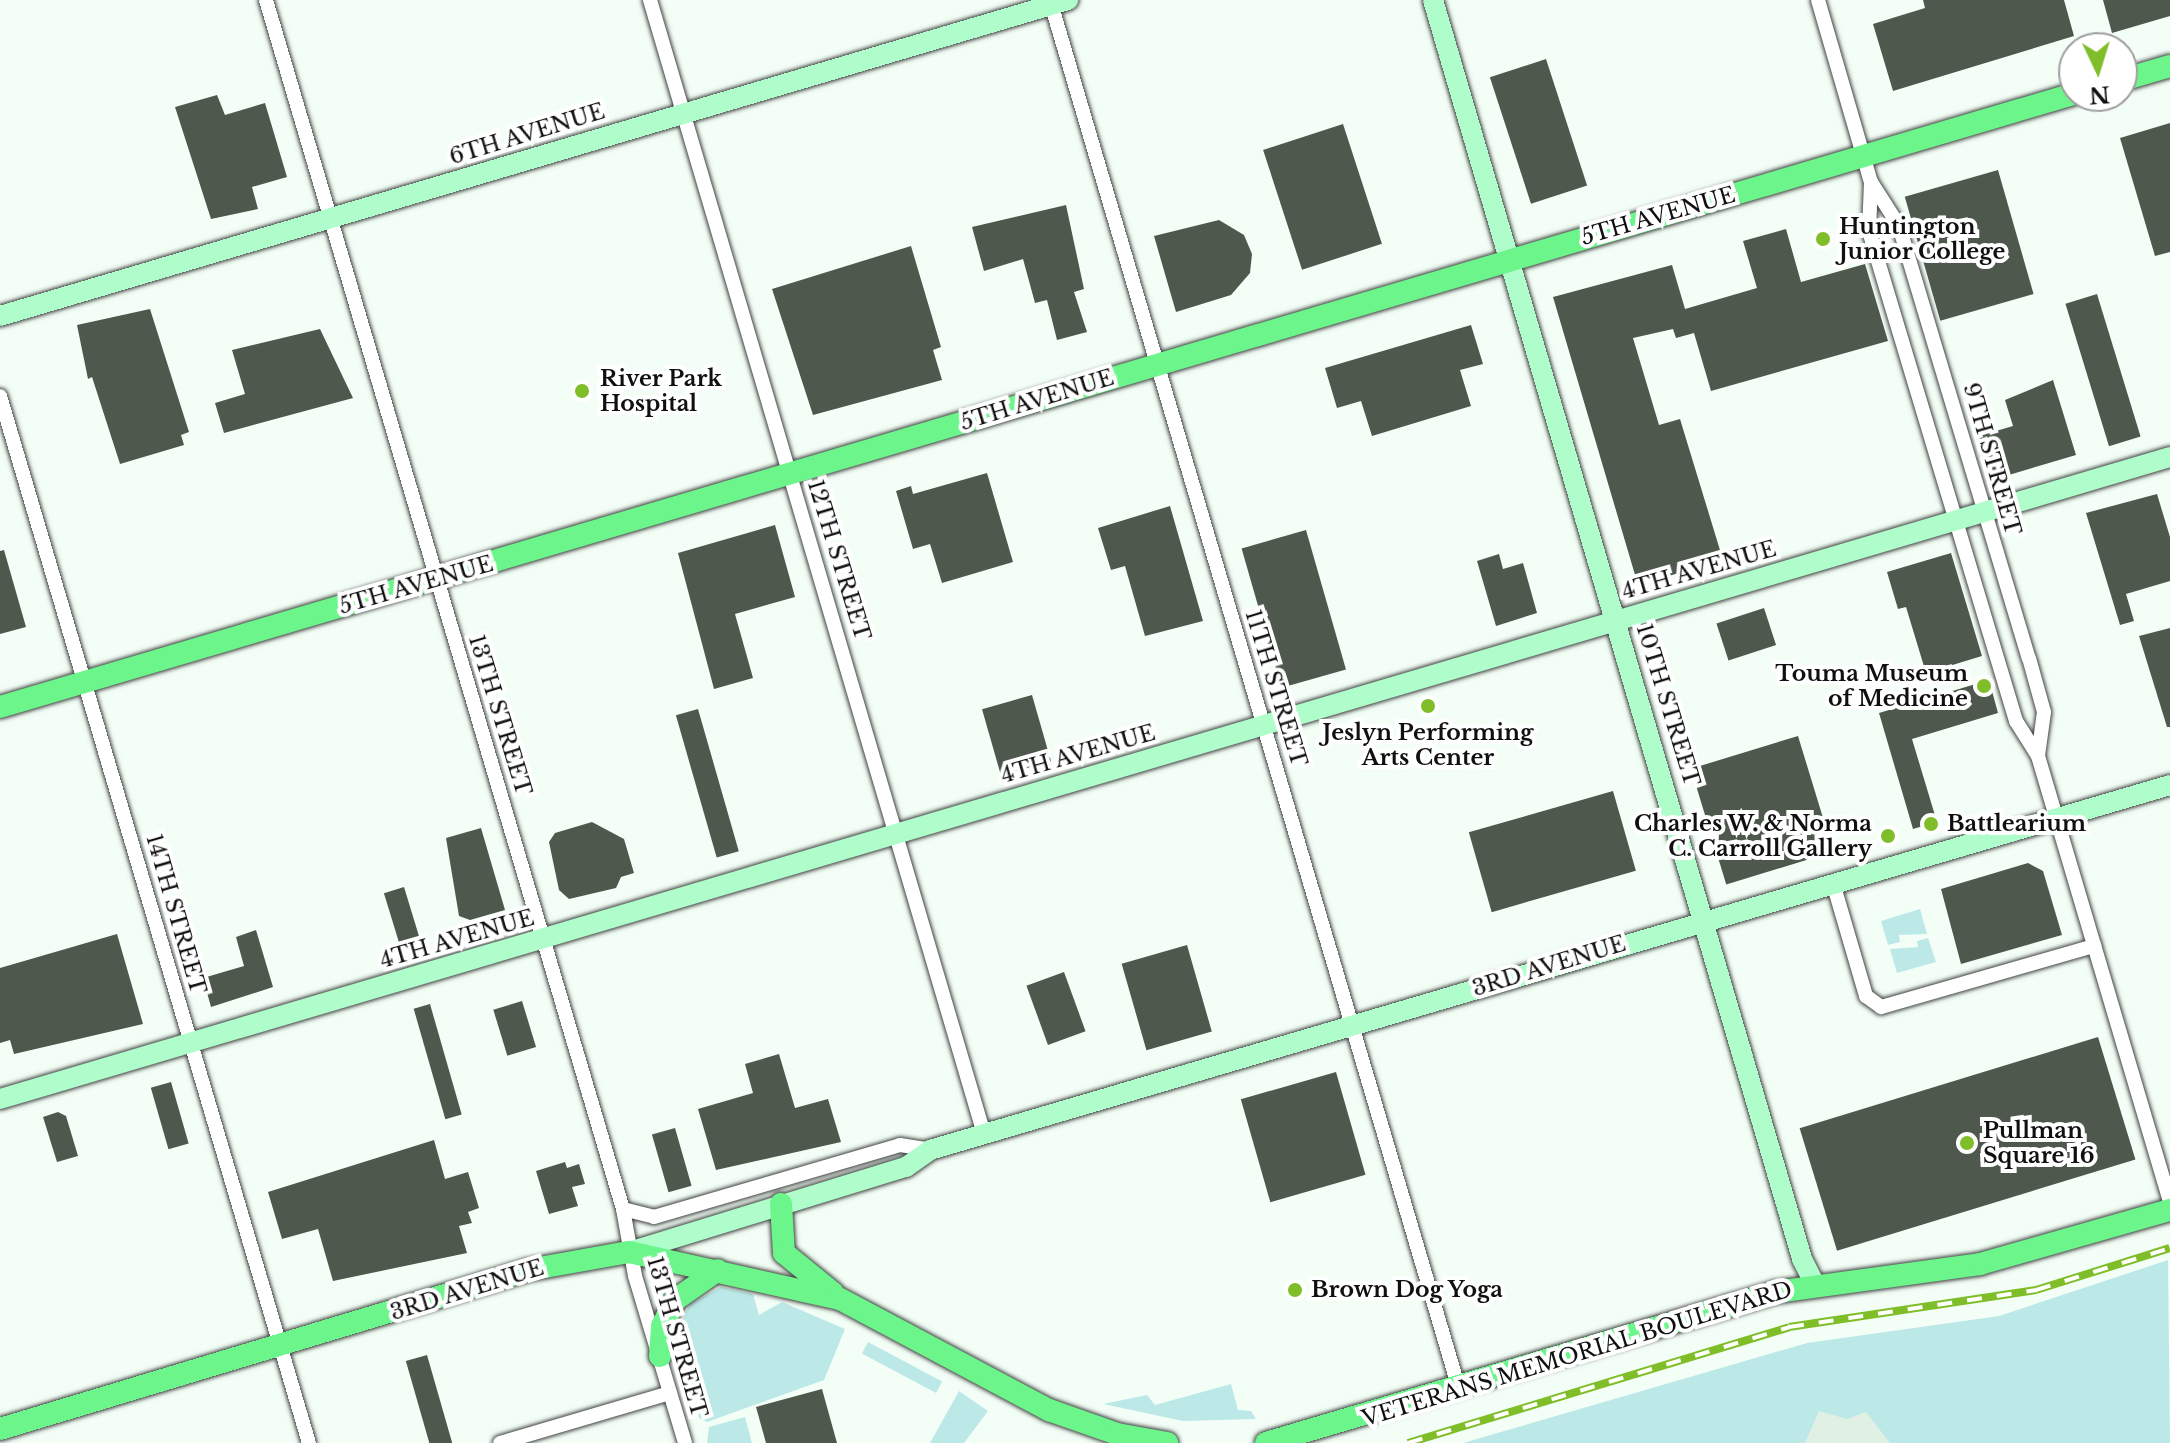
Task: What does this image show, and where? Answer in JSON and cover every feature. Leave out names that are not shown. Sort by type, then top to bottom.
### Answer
[{"type":"main road","points":[[2138,75],[2170,66]]},
{"type":"main road","name":"5TH AVENUE","points":[[0,707],[2058,99]]},
{"type":"main road","points":[[781,1204],[779,1232],[788,1259],[840,1299],[1049,1410],[1117,1434],[1167,1443]]},
{"type":"main road","name":"VETERANS MEMORIAL BOULEVARD","points":[[1266,1443],[1815,1285],[1980,1264],[2170,1210]]},
{"type":"main road","points":[[629,1252],[840,1299]]},
{"type":"main road","name":"3RD AVENUE","points":[[0,1429],[528,1270],[629,1252]]},
{"type":"main road","points":[[660,1356],[662,1326],[675,1300],[718,1270]]},
{"type":"street","name":"13TH STREET","points":[[266,0],[623,1209],[629,1252],[685,1443]]},
{"type":"street","name":"12TH STREET","points":[[650,0],[984,1134]]},
{"type":"street","name":"10TH STREET","points":[[1433,0],[1617,619],[1802,1259],[1815,1285]]},
{"type":"street","name":"9TH STREET","points":[[1818,0],[1871,182],[1869,231],[2016,721],[2038,756],[2057,817],[2170,1203]]},
{"type":"street","name":"6TH AVENUE","points":[[0,316],[1056,2]]},
{"type":"street","name":"11TH STREET","points":[[1056,2],[1157,364],[1354,1024],[1459,1389]]},
{"type":"street","name":"9TH STREET","points":[[1871,182],[1899,226],[2044,712],[2038,756]]},
{"type":"street","name":"14TH STREET","points":[[0,396],[309,1443]]},
{"type":"street","name":"4TH AVENUE","points":[[0,1099],[2170,457]]},
{"type":"street","name":"3RD AVENUE","points":[[629,1252],[906,1167],[930,1150],[2170,785]]},
{"type":"street","points":[[1833,883],[1866,996],[1881,1007],[2094,946]]},
{"type":"street","name":"3RD AVENUE","points":[[623,1209],[654,1217],[900,1145],[930,1150]]},
{"type":"street","points":[[500,1443],[670,1393]]},
{"type":"shaded area","points":[[1920,909],[1927,934],[1899,935],[1900,942],[1888,945],[1881,921]]},
{"type":"shaded area","points":[[1928,938],[1936,962],[1897,973],[1890,949],[1918,947],[1917,941]]},
{"type":"shaded area","points":[[2168,1260],[2170,1443],[1463,1443],[1807,1343],[1999,1316]]},
{"type":"shaded area","points":[[721,1287],[753,1294],[759,1315],[782,1302],[845,1329],[824,1380],[707,1422],[699,1418],[679,1328],[690,1304]]},
{"type":"shaded area","points":[[868,1342],[942,1381],[936,1393],[862,1353]]},
{"type":"shaded area","points":[[1231,1384],[1238,1410],[1251,1411],[1256,1419],[1183,1421],[1103,1404],[1147,1395],[1155,1405]]},
{"type":"shaded area","points":[[959,1391],[988,1411],[964,1443],[930,1443]]},
{"type":"shaded area","points":[[1819,1411],[1847,1419],[1866,1412],[1890,1443],[1805,1443]]},
{"type":"shaded area","points":[[745,1417],[752,1443],[707,1443],[709,1427]]},
{"type":"building","points":[[1923,0],[2064,0],[2073,32],[2058,32],[2058,41],[1893,91],[1873,24],[1925,8]]},
{"type":"building","points":[[2103,0],[2170,0],[2170,16],[2112,32]]},
{"type":"building","points":[[1546,59],[1587,185],[1531,204],[1490,77]]},
{"type":"building","points":[[217,95],[225,115],[265,103],[287,177],[252,187],[258,209],[211,219],[175,107]]},
{"type":"building","points":[[2170,123],[2170,252],[2155,256],[2120,138]]},
{"type":"building","points":[[1343,124],[1382,244],[1302,270],[1263,150]]},
{"type":"building","points":[[1998,170],[2034,294],[1940,321],[1905,197]]},
{"type":"building","points":[[1066,205],[1084,289],[1074,292],[1087,332],[1057,340],[1047,300],[1035,303],[1023,259],[984,271],[972,227]]},
{"type":"building","points":[[1219,220],[1244,235],[1252,254],[1250,273],[1231,295],[1176,312],[1154,236]]},
{"type":"building","points":[[1786,229],[1801,282],[1865,264],[1888,341],[1711,391],[1694,333],[1676,338],[1673,329],[1633,338],[1659,425],[1680,419],[1723,560],[1638,585],[1553,297],[1672,265],[1685,309],[1757,288],[1743,241]]},
{"type":"building","points":[[911,246],[941,347],[933,350],[942,380],[813,415],[772,289]]},
{"type":"building","points":[[2097,294],[2141,436],[2109,446],[2065,304]]},
{"type":"building","points":[[150,309],[189,432],[181,435],[184,445],[120,464],[92,377],[88,379],[77,325]]},
{"type":"building","points":[[1471,325],[1483,364],[1460,370],[1471,406],[1372,436],[1361,401],[1337,408],[1325,368]]},
{"type":"building","points":[[320,329],[353,398],[224,433],[215,403],[245,394],[232,350]]},
{"type":"building","points":[[2053,380],[2076,455],[1992,480],[1979,436],[2013,426],[2005,400]]},
{"type":"building","points":[[987,473],[1013,562],[942,583],[930,544],[913,549],[896,491],[911,486],[913,494]]},
{"type":"building","points":[[2157,494],[2170,537],[2170,581],[2126,594],[2134,621],[2120,625],[2086,513]]},
{"type":"building","points":[[1170,506],[1203,621],[1145,636],[1125,566],[1111,570],[1098,528]]},
{"type":"building","points":[[775,525],[795,597],[735,614],[753,678],[714,689],[678,553]]},
{"type":"building","points":[[1306,530],[1346,669],[1282,688],[1242,548]]},
{"type":"building","points":[[4,550],[26,627],[0,634],[0,551]]},
{"type":"building","points":[[1951,553],[1982,656],[1926,673],[1906,607],[1898,609],[1887,572]]},
{"type":"building","points":[[1499,554],[1503,569],[1523,563],[1537,613],[1496,626],[1477,561]]},
{"type":"building","points":[[1764,608],[1776,645],[1728,661],[1716,623]]},
{"type":"building","points":[[2170,628],[2170,727],[2167,727],[2139,636]]},
{"type":"building","points":[[1989,680],[1998,713],[1912,739],[1937,822],[1913,829],[1879,713]]},
{"type":"building","points":[[1032,695],[1051,761],[1001,776],[982,709]]},
{"type":"building","points":[[698,709],[739,851],[717,858],[676,715]]},
{"type":"building","points":[[1798,736],[1833,852],[1726,884],[1691,769]]},
{"type":"building","points":[[1613,791],[1636,871],[1492,912],[1469,832]]},
{"type":"building","points":[[592,822],[624,839],[634,873],[621,877],[616,888],[569,899],[559,890],[549,842],[555,833]]},
{"type":"building","points":[[481,828],[505,910],[470,920],[459,916],[446,838]]},
{"type":"building","points":[[2028,863],[2043,871],[2062,935],[1961,964],[1941,889]]},
{"type":"building","points":[[404,887],[421,943],[401,950],[384,893]]},
{"type":"building","points":[[256,930],[273,987],[211,1007],[203,978],[244,966],[236,937]]},
{"type":"building","points":[[117,934],[143,1024],[14,1054],[10,1040],[0,1043],[0,968]]},
{"type":"building","points":[[1187,945],[1212,1032],[1146,1050],[1122,964]]},
{"type":"building","points":[[1064,972],[1086,1031],[1048,1045],[1026,986]]},
{"type":"building","points":[[522,1001],[536,1047],[507,1056],[493,1010]]},
{"type":"building","points":[[430,1004],[462,1115],[445,1119],[414,1009]]},
{"type":"building","name":"Pullman Square 16","points":[[2098,1037],[2135,1159],[1837,1251],[1800,1128]]},
{"type":"building","points":[[779,1054],[795,1108],[828,1099],[841,1142],[716,1170],[698,1109],[753,1093],[745,1064]]},
{"type":"building","points":[[1336,1072],[1365,1175],[1270,1202],[1241,1099]]},
{"type":"building","points":[[171,1082],[189,1144],[168,1149],[151,1088]]},
{"type":"building","points":[[58,1112],[66,1116],[78,1156],[57,1162],[43,1117]]},
{"type":"building","points":[[675,1128],[692,1186],[668,1192],[652,1135]]},
{"type":"building","points":[[434,1140],[445,1179],[468,1172],[479,1208],[468,1212],[472,1223],[459,1226],[467,1253],[333,1281],[318,1229],[282,1239],[268,1192]]},
{"type":"building","points":[[565,1162],[567,1168],[579,1164],[585,1184],[572,1187],[578,1206],[549,1214],[536,1171]]},
{"type":"building","points":[[427,1355],[452,1443],[429,1443],[406,1361]]},
{"type":"building","points":[[822,1389],[837,1443],[766,1443],[756,1407]]},
{"type":"railway","points":[[1408,1443],[1789,1327],[2036,1290],[2170,1248]]},
{"type":"place","name":"Huntington Junior College","points":[[1823,239]]},
{"type":"place","name":"River Park Hospital","points":[[582,391]]},
{"type":"place","name":"Touma Museum of Medicine","points":[[1984,686]]},
{"type":"place","name":"Jeslyn Performing Arts Center","points":[[1428,706]]},
{"type":"place","name":"Battlearium","points":[[1931,824]]},
{"type":"place","name":"Charles W. & Norma C. Carroll Gallery","points":[[1888,836]]},
{"type":"place","name":"Pullman Square 16","points":[[1967,1143]]},
{"type":"place","name":"Brown Dog Yoga","points":[[1295,1290]]}]
